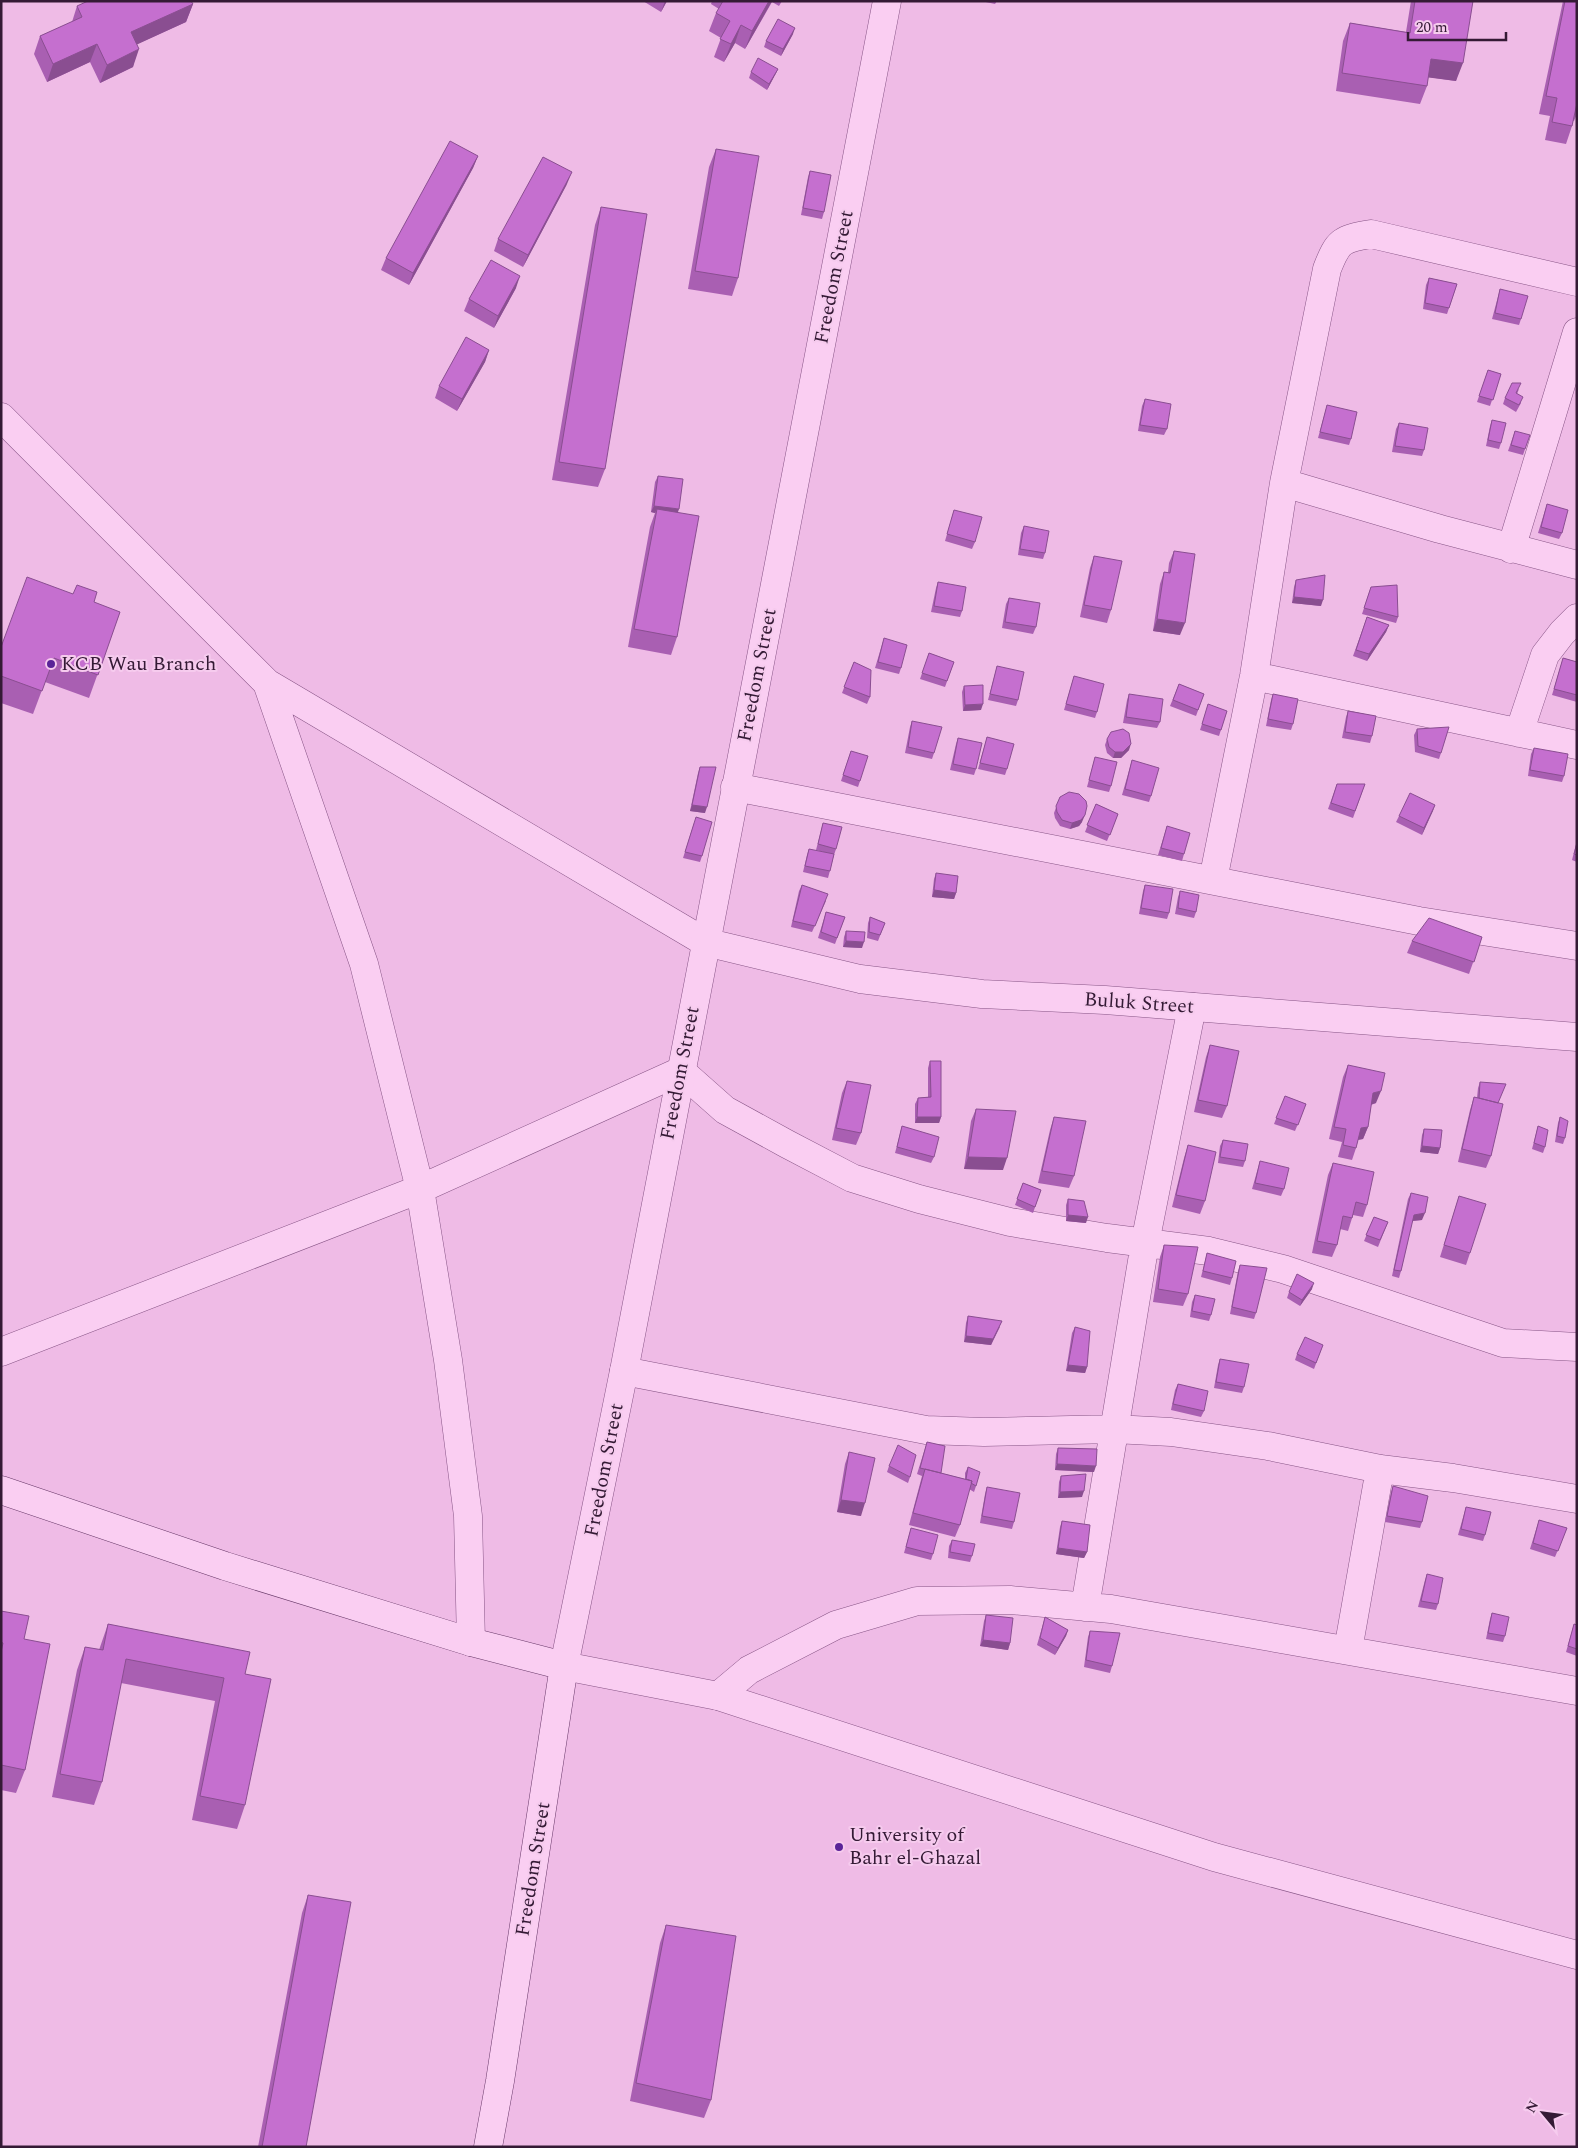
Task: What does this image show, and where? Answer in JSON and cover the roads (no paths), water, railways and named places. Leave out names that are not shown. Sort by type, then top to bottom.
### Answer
[{"type":"street","name":"Freedom Street","points":[[488,2147],[500,2081],[564,1666],[624,1371],[887,1]]},
{"type":"street","points":[[1213,880],[1254,676],[1284,483],[1327,269],[1336,247],[1350,238],[1371,234],[1577,282]]},
{"type":"street","points":[[1511,549],[1577,332]]},
{"type":"street","points":[[1,417],[267,682],[364,964],[420,1189],[448,1360],[468,1516],[471,1642]]},
{"type":"street","points":[[1284,483],[1511,549],[1577,565]]},
{"type":"street","points":[[1519,733],[1544,655],[1577,618]]},
{"type":"street","points":[[1254,676],[1577,745]]},
{"type":"street","name":"Buluk Street","points":[[267,682],[705,942],[860,979],[982,994],[1105,1000],[1577,1037]]},
{"type":"street","points":[[735,787],[1419,921],[1577,946]]},
{"type":"street","points":[[1085,1607],[1145,1243],[1192,1007]]},
{"type":"street","points":[[1,1352],[420,1189],[681,1072],[725,1110],[852,1178],[919,1199],[1010,1222],[1210,1251],[1283,1269],[1503,1343],[1577,1347]]},
{"type":"street","points":[[624,1371],[926,1430],[984,1432],[1114,1429],[1171,1432],[1268,1446],[1380,1470],[1453,1478],[1577,1499]]},
{"type":"street","points":[[1348,1650],[1380,1470]]},
{"type":"street","points":[[1,1490],[225,1566],[471,1642],[564,1666],[718,1696],[1214,1857],[1577,1955]]},
{"type":"street","points":[[718,1696],[749,1670],[836,1625],[917,1601],[1010,1600],[1112,1609],[1577,1691]]},
{"type":"place","name":"KCB Wau Branch","points":[[51,664]]},
{"type":"place","name":"University of Bahr el-Ghazal","points":[[839,1847]]}]
